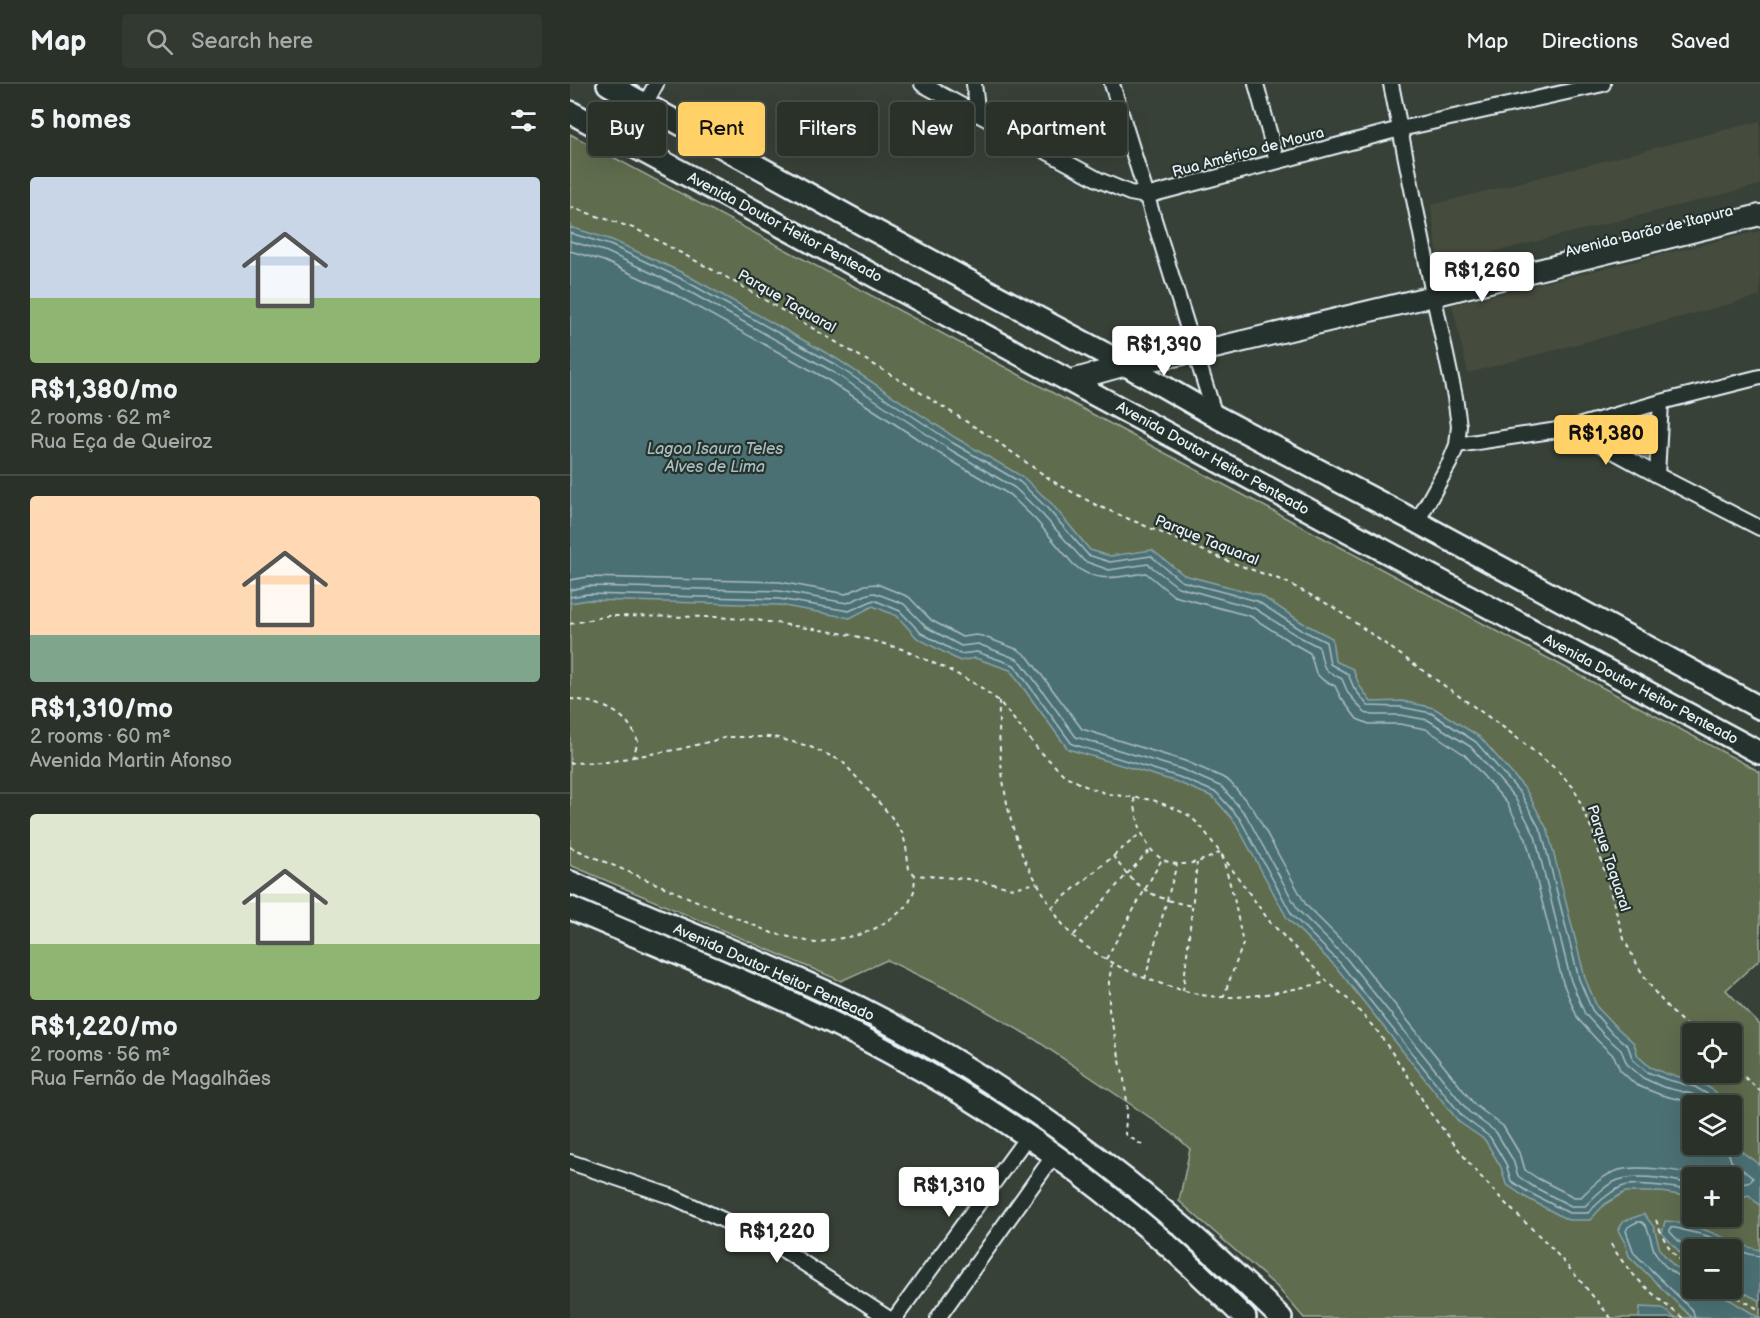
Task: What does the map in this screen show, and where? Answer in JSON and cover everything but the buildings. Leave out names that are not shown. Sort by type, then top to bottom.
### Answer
[{"type":"main road","points":[[608,84],[641,102]]},
{"type":"main road","name":"Avenida Doutor Heitor Penteado","points":[[570,112],[1072,380],[1193,448],[1760,753]]},
{"type":"main road","points":[[666,116],[864,225],[1126,365],[1215,416],[1417,522],[1760,708]]},
{"type":"main road","name":"Avenida Barão de Itapura","points":[[1432,290],[1760,203]]},
{"type":"main road","name":"Avenida Barão de Itapura","points":[[1072,380],[1193,346],[1760,215]]},
{"type":"main road","name":"Avenida Barão de Itapura","points":[[1083,342],[1113,353],[1129,354],[1193,346]]},
{"type":"main road","name":"Avenida Doutor Heitor Penteado","points":[[570,882],[860,1008],[969,1069],[1038,1114],[1116,1170],[1209,1250],[1281,1318]]},
{"type":"main road","name":"Avenida Doutor Heitor Penteado","points":[[570,908],[796,1006],[928,1073],[1054,1155],[1134,1217],[1245,1318]]},
{"type":"street","points":[[646,102],[656,84]]},
{"type":"street","name":"Rua Américo de Moura","points":[[922,84],[1099,180],[1130,193],[1146,195],[1547,90],[1603,84]]},
{"type":"street","points":[[974,84],[978,115]]},
{"type":"street","points":[[1112,84],[1215,416]]},
{"type":"street","points":[[1256,84],[1277,161]]},
{"type":"street","points":[[1391,84],[1460,426],[1457,445],[1440,482],[1417,522]]},
{"type":"street","points":[[1457,445],[1571,428],[1760,377]]},
{"type":"street","points":[[1657,475],[1661,402]]},
{"type":"street","points":[[1571,428],[1760,528]]},
{"type":"street","points":[[895,1318],[1027,1137]]},
{"type":"street","points":[[938,1318],[1054,1155]]},
{"type":"street","points":[[570,1162],[673,1197],[771,1242],[888,1318]]},
{"type":"path","name":"Parque Taquaral","points":[[570,207],[636,228],[726,277],[910,386],[989,436],[1054,482],[1096,505],[1230,562],[1284,581],[1333,607],[1508,730],[1537,753],[1574,788],[1594,835],[1624,939],[1654,991],[1684,1023]]},
{"type":"path","points":[[570,624],[607,616],[716,617],[756,620],[852,635],[902,650],[951,671],[979,686],[999,701],[1064,775],[1108,794],[1153,800],[1190,816],[1221,852],[1270,922],[1378,1032],[1428,1110],[1473,1168],[1507,1206],[1549,1245],[1611,1318]]},
{"type":"path","points":[[570,699],[581,700],[615,711],[626,720],[638,741],[633,757]]},
{"type":"path","points":[[999,701],[998,739],[1009,810],[1025,860],[1051,908],[1073,936],[1106,960],[1146,979],[1183,991],[1223,998],[1262,994],[1327,981]]},
{"type":"path","points":[[570,763],[607,762],[680,749],[728,737],[774,737],[808,746],[842,761],[890,814],[903,834],[909,869],[915,875],[968,879],[1013,888],[1037,882]]},
{"type":"path","points":[[1134,798],[1141,833],[1150,850],[1162,859],[1177,864],[1197,863],[1221,852]]},
{"type":"path","points":[[1051,908],[1141,833]]},
{"type":"path","points":[[570,847],[772,933],[815,943],[858,935],[876,928],[895,916],[908,906],[914,891],[915,875]]},
{"type":"path","points":[[1073,936],[1126,874],[1150,850]]},
{"type":"path","points":[[1221,852],[1234,898],[1243,944],[1223,998]]},
{"type":"path","points":[[1113,856],[1126,874],[1144,891],[1167,901],[1192,906]]},
{"type":"path","points":[[1106,960],[1162,859]]},
{"type":"path","points":[[1183,991],[1197,863]]},
{"type":"path","points":[[1146,979],[1177,864]]},
{"type":"path","points":[[1112,963],[1109,981],[1109,1010],[1127,1102],[1125,1134],[1142,1145]]},
{"type":"path","points":[[1742,1075],[1760,1092]]},
{"type":"path","points":[[1656,1220],[1665,1243],[1682,1262]]},
{"type":"path","points":[[1611,1244],[1620,1260],[1652,1294],[1683,1318]]},
{"type":"path","points":[[1741,1299],[1760,1310]]},
{"type":"shaded area","points":[[1760,121],[1760,185],[1439,266],[1431,205]]},
{"type":"shaded area","points":[[1760,231],[1760,296],[1468,373],[1452,305]]},
{"type":"green space","points":[[570,134],[588,144],[588,156],[611,156],[1760,772],[1760,959],[1726,990],[1760,1025],[1760,1318],[1304,1318],[1277,1287],[1179,1201],[1190,1149],[1176,1136],[1034,1039],[957,994],[887,960],[841,981],[570,865]]},
{"type":"green space","points":[[1655,413],[1655,462],[1595,429]]},
{"type":"water","name":"Lagoa Isaura Teles Alves de Lima","points":[[570,227],[612,240],[683,273],[837,359],[956,438],[1023,477],[1051,503],[1090,550],[1110,556],[1152,550],[1184,575],[1260,595],[1303,623],[1332,638],[1335,661],[1353,669],[1359,685],[1371,702],[1402,701],[1434,708],[1480,737],[1526,790],[1548,831],[1585,978],[1597,1007],[1634,1043],[1638,1056],[1650,1067],[1682,1077],[1682,1083],[1701,1083],[1716,1092],[1716,1095],[1682,1095],[1682,1155],[1742,1155],[1742,1152],[1760,1165],[1760,1206],[1749,1195],[1742,1197],[1742,1167],[1682,1167],[1682,1195],[1661,1192],[1625,1192],[1605,1204],[1590,1220],[1568,1220],[1506,1184],[1501,1167],[1485,1140],[1459,1122],[1336,967],[1287,918],[1235,822],[1213,797],[1177,782],[1068,749],[1010,670],[975,658],[960,661],[917,638],[897,616],[873,606],[850,618],[779,605],[587,600],[570,603]]},
{"type":"water","points":[[1644,1214],[1654,1227],[1660,1250],[1674,1266],[1682,1270],[1682,1299],[1729,1299],[1760,1318],[1691,1317],[1629,1256],[1618,1230],[1624,1221]]},
{"type":"water","points":[[1665,1221],[1682,1224],[1682,1227],[1698,1228],[1726,1239],[1682,1239],[1682,1255],[1662,1233]]},
{"type":"water","points":[[1742,1245],[1760,1250],[1760,1301],[1742,1292]]},
{"type":"water","points":[[1640,1307],[1662,1308],[1675,1318],[1639,1318]]}]
